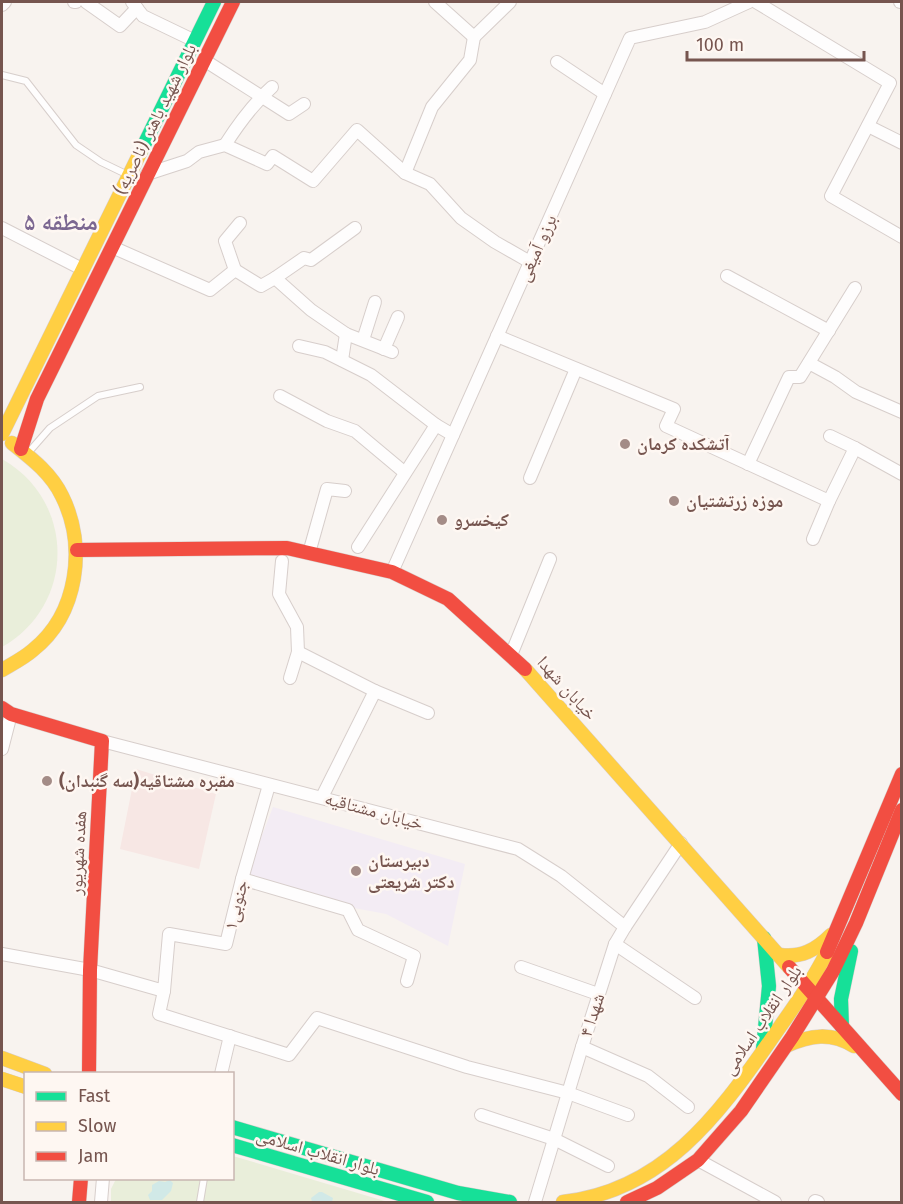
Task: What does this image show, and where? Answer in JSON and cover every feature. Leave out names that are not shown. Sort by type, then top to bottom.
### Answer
[{"type":"main road","name":"بلوار شهید باهنر (ناصریه)","points":[[2,436],[214,2]]},
{"type":"main road","name":"بلوار شهید باهنر (ناصریه)","points":[[24,451],[37,399],[204,60],[228,3]]},
{"type":"main road","points":[[2,436],[45,469],[62,495],[73,524],[77,550],[73,585],[54,627],[33,650],[2,670]]},
{"type":"main road","name":"خیابان شهدا","points":[[77,550],[287,548],[392,572],[448,599],[511,655],[681,843],[902,1094]]},
{"type":"main road","points":[[6,711],[102,741]]},
{"type":"main road","name":"هفده شهریور","points":[[89,1072],[90,970],[102,741]]},
{"type":"main road","name":"بلوار انقلاب اسلامی","points":[[563,1203],[607,1192],[666,1163],[692,1142],[732,1096],[822,964],[840,926],[861,869],[902,774]]},
{"type":"main road","name":"بلوار انقلاب اسلامی","points":[[627,1203],[657,1188],[698,1160],[741,1111],[833,971],[857,921],[902,810]]},
{"type":"main road","points":[[861,869],[876,874]]},
{"type":"main road","points":[[842,1027],[841,999],[857,921]]},
{"type":"main road","points":[[780,955],[791,957],[812,952],[840,926]]},
{"type":"main road","points":[[762,1053],[769,986],[764,937]]},
{"type":"main road","points":[[785,1047],[815,1035],[834,1036],[846,1040],[871,1060]]},
{"type":"main road","points":[[2,1058],[40,1072]]},
{"type":"main road","points":[[2,1079],[24,1086]]},
{"type":"main road","name":"بلوار انقلاب اسلامی","points":[[234,1128],[458,1193],[510,1203]]},
{"type":"main road","name":"بلوار انقلاب اسلامی","points":[[234,1146],[427,1203]]},
{"type":"main road","points":[[79,1203],[81,1180]]},
{"type":"street","points":[[2,5],[5,2]]},
{"type":"street","points":[[86,2],[120,26],[134,5],[143,16],[195,41]]},
{"type":"street","points":[[435,2],[474,37]]},
{"type":"street","points":[[405,173],[432,107],[470,60],[474,37],[510,2]]},
{"type":"street","name":"برزو آمیغی","points":[[392,572],[630,38],[705,22],[749,2]]},
{"type":"street","points":[[756,2],[890,83],[831,196],[902,237]]},
{"type":"street","points":[[204,60],[290,114],[304,104]]},
{"type":"street","points":[[557,62],[605,94]]},
{"type":"street","points":[[225,145],[244,115],[272,87]]},
{"type":"street","points":[[868,126],[902,143]]},
{"type":"street","points":[[147,174],[187,161],[199,152],[225,145],[267,164],[273,156],[313,181],[357,130],[405,173],[430,184],[461,218],[495,242],[530,262]]},
{"type":"street","points":[[240,223],[225,241],[235,270],[261,286],[304,258],[311,260],[355,228]]},
{"type":"street","points":[[2,228],[82,269]]},
{"type":"street","points":[[112,247],[210,290],[235,270]]},
{"type":"street","points":[[727,276],[829,331]]},
{"type":"street","points":[[275,278],[311,310],[346,334],[388,350],[398,317]]},
{"type":"street","points":[[748,464],[789,377],[800,377],[855,288]]},
{"type":"street","points":[[363,340],[375,302]]},
{"type":"street","points":[[342,360],[346,334]]},
{"type":"street","points":[[497,336],[674,409],[666,426],[829,501]]},
{"type":"street","points":[[299,346],[325,352],[372,375],[436,425],[453,435]]},
{"type":"street","points":[[809,363],[835,376],[856,392],[902,412]]},
{"type":"street","points":[[530,478],[576,369]]},
{"type":"street","points":[[280,396],[327,421],[355,431],[404,472]]},
{"type":"street","points":[[358,547],[436,425]]},
{"type":"street","points":[[830,436],[902,474]]},
{"type":"street","points":[[813,538],[855,448]]},
{"type":"street","points":[[309,553],[327,489],[345,490]]},
{"type":"street","points":[[511,655],[550,559]]},
{"type":"street","points":[[282,561],[279,594],[297,627],[298,652],[290,678]]},
{"type":"street","points":[[298,652],[375,691],[428,712]]},
{"type":"street","points":[[322,797],[375,691]]},
{"type":"street","points":[[2,748],[6,711]]},
{"type":"street","name":"خیابان مشتاقیه","points":[[102,741],[518,849],[561,876],[624,927]]},
{"type":"street","name":"جنوبی۱","points":[[164,991],[169,934],[226,944],[269,785]]},
{"type":"street","name":"شهدا ۴","points":[[535,1203],[615,944],[681,843]]},
{"type":"street","points":[[242,879],[348,910],[358,930],[414,956],[407,981]]},
{"type":"street","points":[[615,944],[695,998]]},
{"type":"street","points":[[2,954],[90,970],[164,991],[159,1014],[289,1055],[317,1018],[467,1067],[568,1093],[628,1115]]},
{"type":"street","points":[[521,967],[598,994]]},
{"type":"street","points":[[221,1072],[230,1036]]},
{"type":"street","points":[[582,1047],[648,1076],[688,1107]]},
{"type":"street","points":[[481,1115],[554,1140],[608,1166]]},
{"type":"street","points":[[698,1160],[775,1203]]},
{"type":"street","points":[[101,1203],[103,1180]]},
{"type":"lane","points":[[2,75],[26,81],[76,145],[101,162],[129,176]]},
{"type":"lane","points":[[24,451],[50,428],[98,396],[140,387]]},
{"type":"lane","points":[[200,1203],[204,1180]]},
{"type":"shaded area","points":[[136,769],[216,794],[199,869],[120,849]]},
{"type":"shaded area","name":"دبیرستان دکتر شریعتی","points":[[273,807],[465,864],[448,946],[386,914],[349,907],[246,877]]},
{"type":"green space","points":[[2,459],[26,477],[44,500],[54,526],[58,553],[54,580],[44,606],[26,629],[2,647]]},
{"type":"green space","points":[[234,1156],[388,1202],[111,1202],[111,1189],[116,1180],[234,1180]]},
{"type":"water","points":[[170,1180],[173,1183],[171,1191],[162,1200],[150,1200],[148,1195],[152,1191],[152,1185],[159,1181]]},
{"type":"water","points":[[319,1192],[333,1198],[332,1202],[312,1202],[311,1198]]},
{"type":"traffic: fast","points":[[141,151],[214,2]]},
{"type":"traffic: fast","points":[[763,1049],[769,986],[764,938]]},
{"type":"traffic: fast","points":[[842,1027],[841,999],[851,951]]},
{"type":"traffic: fast","points":[[234,1128],[458,1193],[510,1202]]},
{"type":"traffic: fast","points":[[234,1146],[427,1202]]},
{"type":"traffic: slow","points":[[2,434],[141,151]]},
{"type":"traffic: slow","points":[[2,670],[33,650],[60,618],[69,599],[76,557],[70,515],[62,496],[40,467],[12,443]]},
{"type":"traffic: slow","points":[[525,669],[789,967]]},
{"type":"traffic: slow","points":[[780,955],[788,956],[808,952],[831,935]]},
{"type":"traffic: slow","points":[[563,1202],[598,1195],[630,1183],[658,1166],[684,1146],[729,1097],[750,1069],[800,998],[827,952]]},
{"type":"traffic: slow","points":[[786,1046],[812,1037],[829,1037],[854,1046]]},
{"type":"traffic: slow","points":[[2,1058],[40,1072]]},
{"type":"traffic: slow","points":[[2,1079],[24,1086]]},
{"type":"traffic: jam","points":[[21,449],[37,399],[233,2]]},
{"type":"traffic: jam","points":[[77,550],[287,548],[392,572],[448,599],[525,669]]},
{"type":"traffic: jam","points":[[2,708],[11,714],[102,741],[90,970],[89,1072]]},
{"type":"traffic: jam","points":[[827,952],[902,774]]},
{"type":"traffic: jam","points":[[627,1202],[657,1188],[698,1160],[741,1111],[792,1037],[833,971],[856,923],[902,810]]},
{"type":"traffic: jam","points":[[789,967],[902,1094]]},
{"type":"traffic: jam","points":[[79,1202],[81,1180]]},
{"type":"place","name":"آتشکده کرمان","points":[[625,444]]},
{"type":"place","name":"موزه زرتشتیان","points":[[674,501]]},
{"type":"place","name":"کیخسرو","points":[[442,520]]},
{"type":"place","name":"مقبره مشتاقیه(سه گنبدان)","points":[[47,781]]},
{"type":"place","name":"دبیرستان دکتر شریعتی","points":[[356,871]]},
{"type":"district","name":"منطقه ۵","points":[[61,222]]}]
